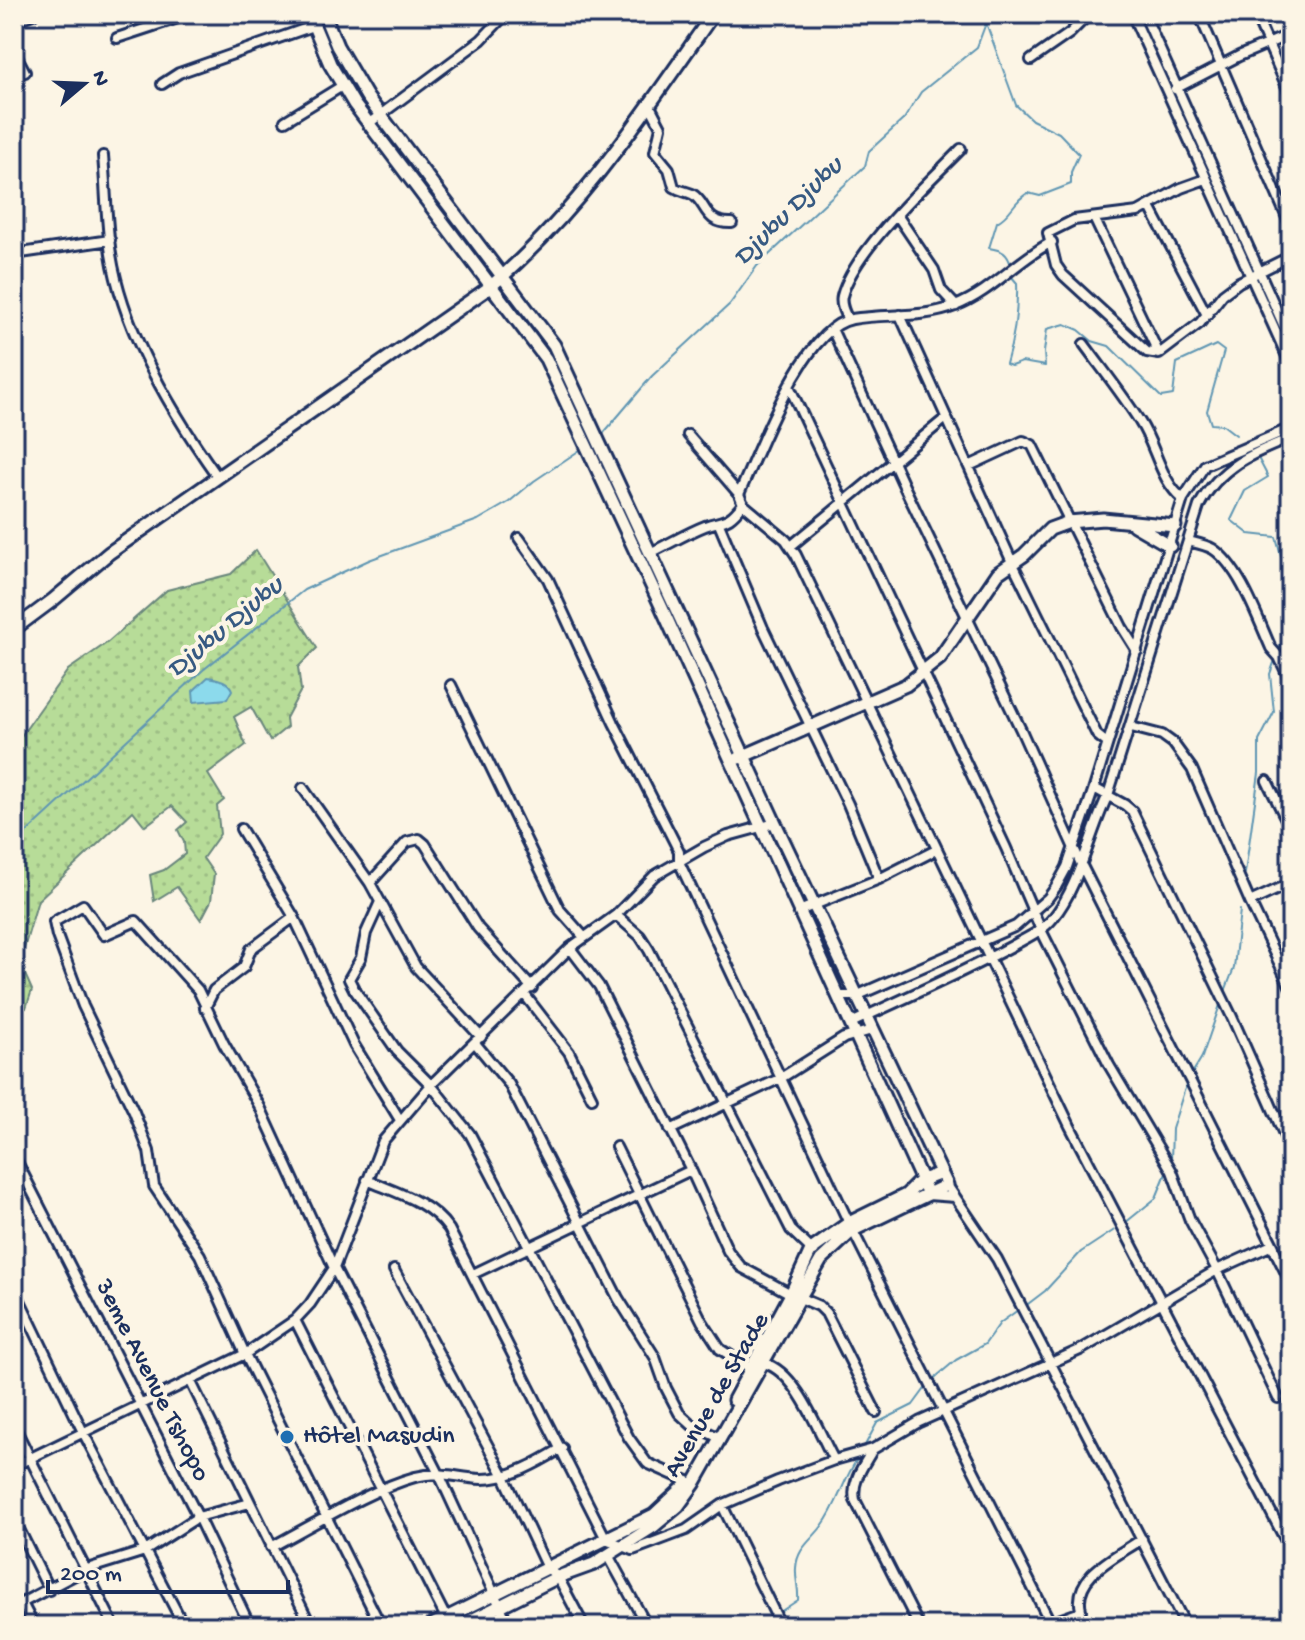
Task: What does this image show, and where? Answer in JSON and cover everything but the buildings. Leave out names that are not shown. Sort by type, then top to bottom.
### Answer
[{"type":"street","points":[[14,21],[33,14]]},
{"type":"street","points":[[117,38],[190,14]]},
{"type":"street","points":[[324,14],[352,74],[380,115],[554,345],[941,1173],[990,1246],[1186,1626]]},
{"type":"street","points":[[368,124],[481,40],[506,14]]},
{"type":"street","points":[[14,629],[53,600],[95,562],[502,277],[545,237],[572,206],[713,14]]},
{"type":"street","points":[[1031,60],[1070,33],[1089,14]]},
{"type":"street","points":[[1132,14],[1206,179],[1291,342]]},
{"type":"street","points":[[1144,14],[1178,88],[1291,365]]},
{"type":"street","points":[[1199,14],[1291,227]]},
{"type":"street","points":[[1255,14],[1291,96]]},
{"type":"street","points":[[162,84],[179,73],[311,20],[342,86],[368,124],[546,359],[839,996],[920,1181],[928,1194],[955,1197]]},
{"type":"street","points":[[1167,92],[1291,34]]},
{"type":"street","points":[[14,51],[25,72]]},
{"type":"street","points":[[285,121],[342,86]]},
{"type":"street","points":[[649,104],[661,127],[655,152],[669,169],[674,187],[692,194],[715,220],[732,223]]},
{"type":"street","points":[[848,320],[841,304],[847,285],[865,252],[961,149]]},
{"type":"street","points":[[103,156],[111,256],[122,296],[141,345],[178,421],[217,476]]},
{"type":"street","points":[[1206,179],[1181,188],[1150,207],[1128,214],[1064,224],[1048,233],[1056,265],[1147,352],[1159,354],[1200,323],[1223,294],[1255,272],[1291,256]]},
{"type":"street","points":[[1150,207],[1207,315]]},
{"type":"street","points":[[897,215],[931,265],[941,290],[956,306]]},
{"type":"street","points":[[1094,218],[1159,354]]},
{"type":"street","points":[[14,254],[110,240]]},
{"type":"street","points":[[652,552],[708,525],[729,519],[741,499],[789,386],[808,352],[832,329],[848,320],[956,306],[1052,242]]},
{"type":"street","points":[[900,315],[1012,562],[1097,735],[1107,743]]},
{"type":"street","points":[[832,329],[1081,864],[1291,1283]]},
{"type":"street","points":[[1084,344],[1140,422],[1151,440],[1170,487],[1183,499]]},
{"type":"street","points":[[789,386],[1041,930],[1109,1065],[1169,1167],[1190,1220],[1278,1398]]},
{"type":"street","points":[[791,546],[946,418]]},
{"type":"street","points":[[839,996],[856,996],[1016,926],[1034,912],[1056,887],[1094,788],[1183,499],[1205,465],[1291,428]]},
{"type":"street","points":[[688,435],[741,499],[791,546],[1070,1126],[1163,1300],[1291,1556]]},
{"type":"street","points":[[670,1130],[781,1078],[844,1038],[866,1016],[989,959],[1041,930],[1054,918],[1081,864],[1093,825],[1108,795],[1199,506],[1220,475],[1237,461],[1291,438]]},
{"type":"street","points":[[969,466],[1023,441],[1028,442],[1137,651]]},
{"type":"street","points":[[588,451],[601,444]]},
{"type":"street","points":[[732,762],[906,685],[924,672],[940,658],[967,614],[998,573],[1024,555],[1050,529],[1069,522],[1103,519],[1175,526]]},
{"type":"street","points":[[1130,523],[1170,546]]},
{"type":"street","points":[[719,524],[763,628],[848,804],[879,879]]},
{"type":"street","points":[[519,538],[548,579],[614,723],[679,851],[679,862],[851,1226],[1051,1624],[1078,1613],[1081,1610],[1080,1590],[1087,1578],[1142,1539]]},
{"type":"street","points":[[1188,541],[1211,548],[1238,578],[1291,682]]},
{"type":"street","points":[[451,685],[560,910],[583,936]]},
{"type":"street","points":[[1131,727],[1162,735],[1192,769],[1291,988]]},
{"type":"street","points":[[1267,781],[1291,829]]},
{"type":"street","points":[[303,788],[370,883],[416,967],[478,1040],[509,1084],[618,1298],[655,1357],[679,1413],[692,1425],[717,1436],[751,1369],[795,1296],[811,1250],[906,1195],[920,1181],[941,1173]]},
{"type":"street","points":[[1094,788],[1132,811],[1238,1031],[1291,1150]]},
{"type":"street","points":[[14,1466],[245,1354],[295,1320],[310,1304],[334,1268],[383,1141],[431,1085],[570,948],[616,915],[654,876],[728,836],[775,823]]},
{"type":"street","points":[[241,829],[294,917],[354,1045],[400,1120]]},
{"type":"street","points":[[370,883],[407,842],[419,839],[425,844],[478,928],[529,991],[569,1052],[592,1098]]},
{"type":"street","points":[[799,911],[879,879],[936,850]]},
{"type":"street","points":[[1250,902],[1291,883]]},
{"type":"street","points":[[380,902],[366,933],[361,958],[349,979],[397,1051],[431,1085],[470,1134],[629,1438],[647,1463],[692,1484],[654,1515],[446,1622],[430,1626]]},
{"type":"street","points":[[381,1626],[245,1354],[200,1255],[154,1186],[149,1151],[134,1112],[83,1006],[57,936],[54,922],[83,905],[104,935],[136,921],[198,990],[260,1107],[334,1268],[438,1472],[509,1626]]},
{"type":"street","points":[[616,915],[640,936],[649,950],[791,1230],[821,1260]]},
{"type":"street","points":[[205,1008],[214,990],[244,967],[251,949],[294,917]]},
{"type":"street","points":[[570,948],[599,986],[728,1251],[741,1267],[819,1306],[826,1313],[876,1412]]},
{"type":"street","points":[[853,1029],[872,1030]]},
{"type":"street","points":[[616,1147],[711,1336],[720,1349],[751,1369]]},
{"type":"street","name":"3eme Avenue Tshopo","points":[[14,1156],[198,1517],[250,1626]]},
{"type":"street","points":[[473,1274],[691,1170]]},
{"type":"street","points":[[367,1180],[418,1202],[441,1217],[473,1274],[606,1539],[633,1550],[686,1530],[722,1505],[834,1460],[873,1449],[945,1410],[1094,1342],[1217,1270],[1272,1245]]},
{"type":"street","name":"Avenue de Stade","points":[[460,1626],[558,1577],[594,1564],[654,1526],[678,1506],[717,1436],[764,1363],[795,1296],[821,1260],[851,1226],[947,1185]]},
{"type":"street","points":[[394,1270],[504,1476],[547,1568],[558,1577],[584,1626]]},
{"type":"street","points":[[14,1288],[83,1432],[184,1626]]},
{"type":"street","points":[[295,1320],[446,1622]]},
{"type":"street","points":[[751,1369],[764,1363],[790,1380],[834,1460]]},
{"type":"street","points":[[190,1380],[311,1626]]},
{"type":"street","points":[[14,1426],[114,1626]]},
{"type":"street","points":[[271,1547],[411,1478],[438,1472],[454,1477],[486,1479],[504,1476],[562,1448]]},
{"type":"street","points":[[873,1449],[858,1475],[853,1490],[855,1500],[919,1626]]},
{"type":"street","points":[[34,1626],[18,1605],[84,1570],[145,1551],[198,1517],[250,1503]]},
{"type":"street","points":[[722,1505],[781,1626]]},
{"type":"street","points":[[14,1519],[49,1590]]},
{"type":"street","points":[[608,1555],[647,1626]]},
{"type":"green space","points":[[256,550],[317,648],[298,667],[301,690],[286,718],[287,727],[270,741],[251,707],[234,717],[246,745],[208,774],[224,800],[217,806],[220,834],[203,858],[214,874],[211,901],[201,920],[177,887],[154,901],[150,875],[164,870],[185,854],[178,830],[187,822],[172,806],[145,826],[133,811],[38,900],[23,952],[24,972],[32,990],[26,1008],[14,1004],[14,746],[68,670],[108,642],[167,590],[231,574]]},
{"type":"water","points":[[208,677],[228,684],[232,690],[227,699],[194,702],[193,691]]},
{"type":"waterway","name":"Djubu Djubu","points":[[602,435],[652,376],[730,304],[757,266],[865,166],[869,151],[904,119],[921,92],[977,47],[986,23],[996,14]]},
{"type":"waterway","points":[[986,23],[1016,105],[1032,120],[1059,133],[1079,154],[1071,172],[1071,184],[1040,196],[1028,193],[997,222],[989,248],[1004,253],[1011,266]]},
{"type":"waterway","points":[[1011,276],[1017,283],[1017,304],[1006,364],[1011,366],[1022,362],[1045,366],[1047,329],[1065,324],[1092,341],[1109,346],[1161,397],[1173,395],[1177,363],[1216,345],[1224,351],[1207,411],[1211,424],[1223,425],[1236,435]]},
{"type":"waterway","name":"Djubu Djubu","points":[[14,844],[203,670],[304,590],[369,560],[478,520],[509,502],[580,450]]},
{"type":"waterway","points":[[1257,456],[1268,477],[1245,491],[1231,520],[1249,534],[1276,537],[1291,591]]},
{"type":"waterway","points":[[1279,650],[1291,622]]},
{"type":"waterway","points":[[1245,873],[1259,773],[1259,741],[1274,712],[1270,674],[1275,660]]},
{"type":"waterway","points":[[1224,994],[1234,968],[1240,910]]},
{"type":"waterway","points":[[1190,1077],[1202,1057],[1221,1002]]},
{"type":"waterway","points":[[1171,1161],[1172,1129],[1187,1082]]},
{"type":"waterway","points":[[1125,1223],[1156,1198],[1167,1171]]},
{"type":"waterway","points":[[1024,1307],[1045,1291],[1081,1252],[1119,1227]]},
{"type":"waterway","points":[[931,1381],[956,1360],[985,1344],[1000,1323],[1018,1310]]},
{"type":"waterway","points":[[863,1449],[877,1423],[913,1405],[927,1386]]},
{"type":"waterway","points":[[777,1614],[798,1600],[796,1572],[799,1555],[828,1518],[858,1458]]},
{"type":"waterway","points":[[760,1626],[772,1617]]},
{"type":"place","name":"Hôtel Masudin","points":[[287,1437]]}]
